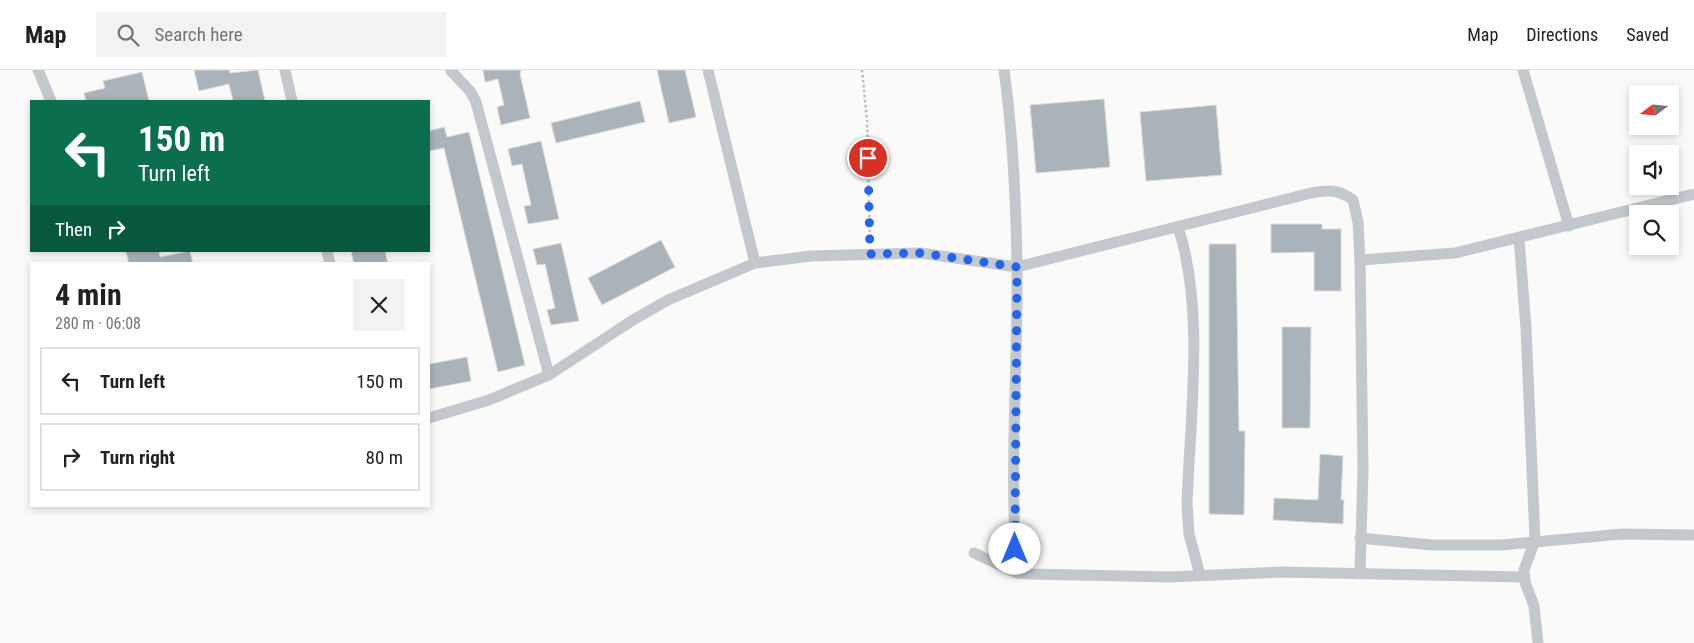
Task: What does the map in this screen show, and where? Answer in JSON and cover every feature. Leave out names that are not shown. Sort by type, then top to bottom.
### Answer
[{"type":"street","points":[[38,70],[51,100]]},
{"type":"street","points":[[285,70],[292,100]]},
{"type":"street","points":[[708,70],[755,263]]},
{"type":"street","points":[[1004,70],[1009,104],[1017,267],[1014,424],[1017,573]]},
{"type":"street","points":[[1523,70],[1569,226]]},
{"type":"street","points":[[451,72],[470,91],[476,102],[549,374]]},
{"type":"street","points":[[430,418],[490,400],[549,374],[668,300],[755,263],[811,256],[921,253],[1017,267],[1311,193],[1329,190],[1341,192],[1353,200],[1358,222],[1360,260],[1363,470],[1360,574]]},
{"type":"street","points":[[1360,260],[1455,253],[1694,194]]},
{"type":"street","points":[[1178,227],[1189,267],[1192,302],[1187,504],[1188,534],[1200,576]]},
{"type":"street","points":[[1519,238],[1526,328],[1535,540],[1527,558],[1524,577],[1534,606],[1538,643]]},
{"type":"street","points":[[1360,538],[1432,545],[1501,545],[1535,540],[1622,534],[1694,535]]},
{"type":"street","points":[[974,553],[1017,573],[1200,576],[1281,572],[1524,577]]},
{"type":"path","points":[[862,70],[867,120],[870,254]]},
{"type":"building","points":[[194,70],[229,70],[230,73],[258,70],[265,100],[233,100],[229,84],[199,91]]},
{"type":"building","points":[[483,70],[521,70],[520,74],[530,118],[501,125],[497,107],[504,105],[498,79],[485,82]]},
{"type":"building","points":[[657,70],[685,70],[696,117],[669,123]]},
{"type":"building","points":[[142,72],[149,100],[86,100],[84,93],[105,88],[103,81]]},
{"type":"building","points":[[1104,99],[1110,167],[1036,173],[1030,105]]},
{"type":"building","points":[[640,101],[645,122],[556,143],[551,123]]},
{"type":"building","points":[[1216,105],[1222,175],[1146,181],[1140,112]]},
{"type":"building","points":[[444,127],[447,137],[469,132],[525,365],[498,372],[444,148],[430,151],[430,131]]},
{"type":"building","points":[[541,141],[559,219],[528,224],[524,206],[531,205],[522,164],[512,166],[508,149]]},
{"type":"building","points":[[1271,224],[1322,224],[1322,229],[1341,229],[1341,291],[1314,291],[1314,252],[1271,253]]},
{"type":"building","points":[[661,240],[675,267],[602,305],[588,278]]},
{"type":"building","points":[[561,243],[579,321],[551,325],[547,310],[555,308],[545,264],[537,265],[533,249]]},
{"type":"building","points":[[1209,244],[1236,244],[1239,431],[1245,431],[1244,515],[1209,514]]},
{"type":"building","points":[[126,252],[159,252],[160,257],[190,252],[193,262],[129,262]]},
{"type":"building","points":[[351,252],[385,252],[388,262],[354,262]]},
{"type":"building","points":[[1282,327],[1311,327],[1310,428],[1282,428]]},
{"type":"building","points":[[467,357],[471,381],[430,389],[430,364]]},
{"type":"building","points":[[1320,454],[1343,456],[1341,500],[1344,500],[1343,524],[1273,520],[1274,498],[1318,500]]},
{"type":"route","points":[[868,158],[870,254],[921,253],[1017,267],[1014,414],[1015,549]]}]
